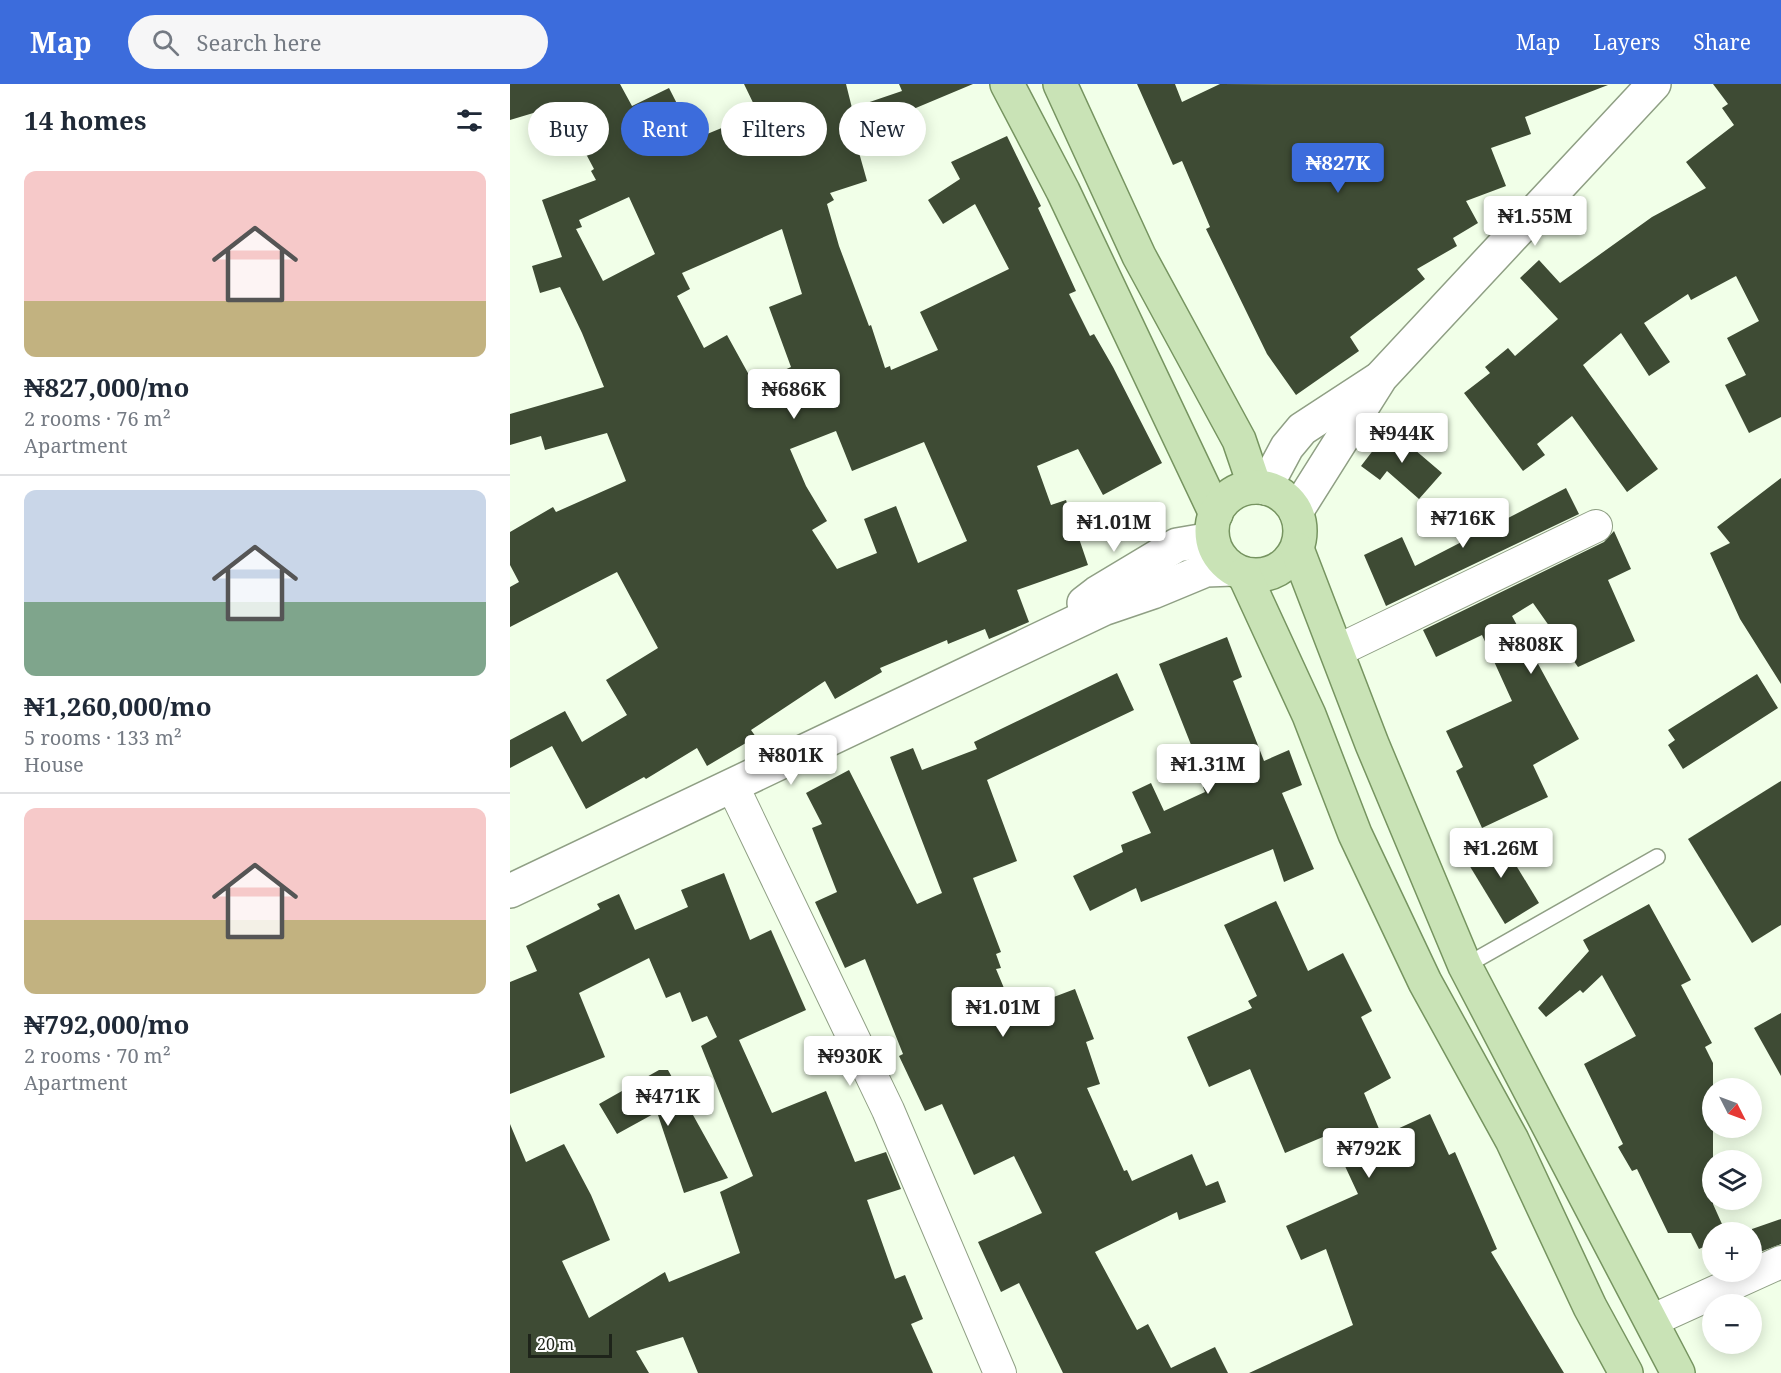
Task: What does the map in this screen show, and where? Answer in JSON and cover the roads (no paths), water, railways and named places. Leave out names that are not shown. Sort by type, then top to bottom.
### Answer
[{"type":"main road","points":[[1007,84],[1063,191],[1214,526],[1223,561],[1238,572],[1309,715],[1355,834],[1420,972],[1512,1140],[1590,1307],[1626,1373]]},
{"type":"main road","points":[[1060,84],[1139,256],[1239,441],[1260,488]]},
{"type":"main road","points":[[1214,526],[1231,495],[1260,488],[1283,497],[1296,512],[1300,525],[1297,549],[1372,744],[1465,966],[1678,1373]]},
{"type":"main road","points":[[1238,572],[1263,574],[1281,568],[1297,549]]},
{"type":"street","points":[[1296,512],[1381,377],[1654,84]]},
{"type":"street","points":[[1260,488],[1302,429],[1381,377]]},
{"type":"street","points":[[1049,633],[1097,593],[1177,545],[1214,526]]},
{"type":"street","points":[[1337,651],[1596,526]]},
{"type":"street","points":[[510,891],[733,787],[1103,609],[1153,592],[1206,570],[1238,572]]},
{"type":"street","points":[[733,787],[888,1110],[1000,1373]]},
{"type":"street","points":[[1652,1321],[1781,1262]]},
{"type":"lane","points":[[1465,966],[1657,857]]}]
